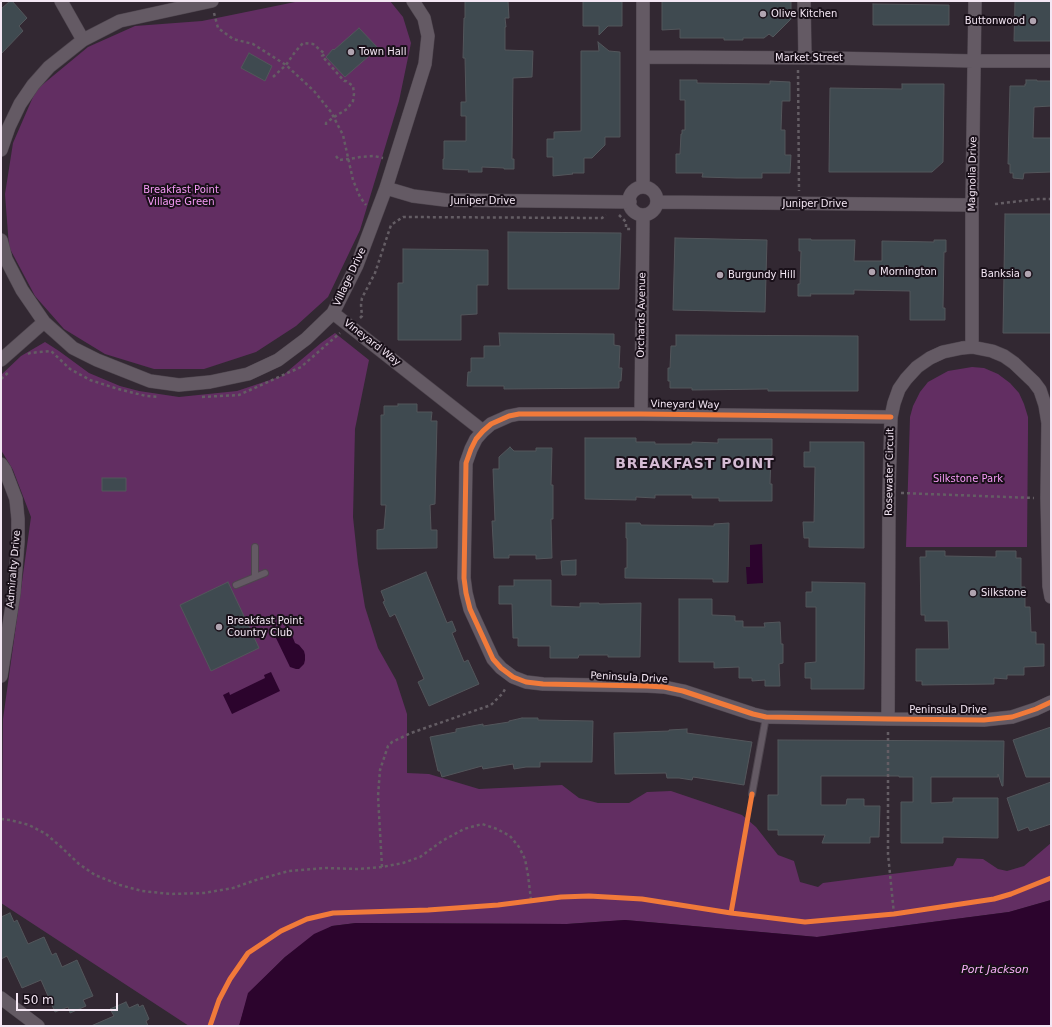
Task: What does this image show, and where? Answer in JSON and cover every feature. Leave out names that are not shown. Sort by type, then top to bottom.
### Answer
[{"type":"street","points":[[61,1],[84,40]]},
{"type":"street","points":[[1,150],[9,126],[20,104],[33,85],[50,67],[84,40],[120,21],[212,1]]},
{"type":"street","name":"Village Drive","points":[[1,240],[6,259],[22,290],[44,322],[73,348],[96,360],[150,381],[179,385],[210,382],[248,374],[278,360],[306,338],[333,313],[356,264],[375,218],[395,162],[426,64],[428,36],[424,18],[414,1]]},
{"type":"street","points":[[643,1],[643,187]]},
{"type":"street","points":[[801,58],[804,1]]},
{"type":"street","name":"Magnolia Drive","points":[[972,347],[972,205],[975,1]]},
{"type":"street","name":"Market Street","points":[[643,57],[1051,61]]},
{"type":"street","points":[[643,187],[652,190],[657,198],[656,206],[651,213],[643,215],[632,210],[630,202],[630,197],[635,190],[643,187]]},
{"type":"street","name":"Juniper Drive","points":[[386,188],[413,196],[445,200],[630,202]]},
{"type":"street","name":"Juniper Drive","points":[[657,202],[972,205]]},
{"type":"street","name":"Orchards Avenue","points":[[641,414],[643,215]]},
{"type":"street","name":"Vineyard Way","points":[[333,313],[483,431],[500,419],[519,414],[890,417]]},
{"type":"street","points":[[1,360],[44,322]]},
{"type":"street","name":"Rosewater Circuit","points":[[888,720],[890,417],[899,389],[917,367],[930,358],[943,352],[962,348],[972,347],[992,351],[1004,356],[1014,363],[1034,382],[1045,389],[1045,405],[1048,423],[1048,586],[1051,597]]},
{"type":"street","name":"Peninsula Drive","points":[[483,431],[476,439],[466,463],[464,578],[470,609],[493,659],[501,668],[513,677],[526,682],[543,684],[664,687],[683,691],[766,717],[888,720],[984,720],[1012,718],[1051,702]]},
{"type":"street","name":"Admiralty Drive","points":[[1,464],[6,470],[16,499],[18,519],[18,542],[14,592],[1,676]]},
{"type":"street","points":[[1,998],[38,1026]]},
{"type":"lane","points":[[255,547],[255,577]]},
{"type":"lane","points":[[236,585],[265,573]]},
{"type":"lane","points":[[752,794],[766,717]]},
{"type":"path","points":[[212,1],[218,28],[233,39],[253,44],[286,65],[314,91],[331,112],[343,135],[353,180],[360,197],[375,218]]},
{"type":"path","points":[[273,77],[286,65],[303,43],[313,44],[326,54],[322,56],[344,81],[353,86],[354,94],[354,101],[347,109],[326,123],[326,128]]},
{"type":"path","points":[[799,204],[801,58]]},
{"type":"path","points":[[336,156],[340,160],[349,160],[360,157],[374,156],[395,162]]},
{"type":"path","points":[[995,204],[1051,199]]},
{"type":"path","points":[[889,493],[1047,498]]},
{"type":"path","points":[[382,867],[378,796],[380,770],[388,746],[392,742],[411,733],[491,705],[503,693],[513,677]]},
{"type":"path","points":[[888,720],[888,854],[894,914]]},
{"type":"path","points":[[1,819],[30,825],[46,834],[79,864],[95,875],[120,885],[142,891],[171,894],[204,893],[232,888],[289,871],[326,868],[357,869],[382,867],[402,863],[420,857],[442,841],[464,829],[482,824],[497,829],[510,836],[519,847],[525,859],[531,900]]},
{"type":"path","points":[[524,901],[538,899]]},
{"type":"path","points":[[886,914],[901,912]]},
{"type":"green space","name":"Breakfast Point Village Green","points":[[300,1],[390,1],[403,17],[411,43],[399,101],[360,230],[328,297],[296,326],[256,352],[204,369],[154,369],[105,354],[64,329],[35,296],[9,247],[5,194],[13,143],[36,90],[88,47],[135,26],[202,21]]},
{"type":"green space","points":[[335,333],[369,360],[355,429],[353,517],[358,564],[365,607],[378,648],[396,680],[407,714],[407,773],[429,774],[479,789],[562,785],[579,798],[598,803],[629,803],[647,792],[671,791],[742,815],[756,827],[778,855],[794,861],[800,882],[818,887],[823,883],[953,866],[957,858],[983,859],[998,869],[1007,871],[1024,866],[1051,843],[1051,900],[1009,912],[817,937],[625,920],[567,924],[356,923],[332,926],[285,957],[249,993],[239,1026],[189,1026],[1,903],[3,719],[31,517],[13,470],[1,450],[1,375],[21,356],[45,342],[89,373],[120,386],[139,391],[179,397],[237,391],[282,376]]},
{"type":"green space","name":"Silkstone Park","points":[[972,367],[984,368],[998,374],[1010,383],[1019,393],[1028,417],[1027,547],[906,547],[910,417],[913,406],[920,392],[928,382],[948,371]]},
{"type":"water","points":[[762,544],[763,583],[747,584],[746,567],[750,567],[750,545]]},
{"type":"water","points":[[280,631],[287,631],[291,633],[295,643],[304,651],[304,664],[299,669],[290,667],[276,638]]},
{"type":"water","points":[[271,672],[280,691],[232,714],[223,695],[229,692],[230,695],[265,678],[264,675]]},
{"type":"water","name":"Port Jackson","points":[[1051,900],[1051,1026],[239,1026],[248,993],[285,957],[314,934],[332,926],[356,923],[567,924],[625,920],[817,937],[1009,912]]},
{"type":"building","points":[[12,1],[27,18],[19,26],[23,31],[1,54],[1,9]]},
{"type":"building","points":[[465,1],[508,1],[509,18],[505,18],[505,50],[533,51],[532,77],[513,78],[512,159],[514,159],[514,169],[482,167],[482,172],[468,172],[469,170],[443,169],[444,141],[466,141],[466,116],[461,116],[461,102],[466,102],[465,58],[463,58]]},
{"type":"building","points":[[583,1],[622,1],[622,26],[608,26],[599,35],[599,26],[583,26]]},
{"type":"building","points":[[662,1],[791,1],[791,19],[773,37],[769,34],[764,38],[743,38],[743,40],[724,40],[724,38],[680,38],[680,29],[662,30]]},
{"type":"building","name":"Buttonwood","points":[[1015,1],[1051,1],[1051,41],[1014,41]]},
{"type":"building","points":[[873,4],[949,5],[949,25],[873,25]]},
{"type":"building","name":"Town Hall","points":[[359,28],[378,48],[345,77],[326,57],[333,49],[334,50]]},
{"type":"building","points":[[598,42],[609,51],[620,52],[620,137],[605,137],[605,145],[592,158],[584,158],[584,173],[553,176],[553,157],[547,157],[547,139],[554,139],[554,132],[581,131],[581,51],[599,51]]},
{"type":"building","points":[[249,53],[272,66],[265,81],[241,68]]},
{"type":"building","points":[[680,80],[697,80],[697,83],[770,84],[770,81],[790,82],[790,101],[782,101],[781,130],[785,130],[785,155],[791,155],[790,173],[762,173],[762,178],[736,178],[702,177],[703,173],[676,173],[676,154],[680,154],[681,134],[682,130],[685,130],[685,100],[680,100]]},
{"type":"building","points":[[1026,80],[1051,81],[1051,106],[1034,107],[1033,138],[1051,138],[1051,172],[1024,173],[1023,179],[1013,178],[1013,173],[1010,173],[1010,164],[1008,164],[1010,86],[1025,86]]},
{"type":"building","points":[[902,84],[944,84],[943,162],[932,172],[829,172],[830,88],[902,89]]},
{"type":"building","name":"Banksia","points":[[1005,214],[1051,214],[1051,333],[1003,333]]},
{"type":"building","points":[[508,232],[621,233],[619,289],[508,289]]},
{"type":"building","name":"Burgundy Hill","points":[[675,238],[767,240],[765,312],[673,310]]},
{"type":"building","name":"Mornington","points":[[799,239],[855,240],[854,261],[882,261],[882,241],[934,242],[934,240],[946,240],[946,252],[944,252],[943,308],[945,308],[945,320],[910,320],[910,291],[854,290],[854,294],[810,294],[811,296],[798,296],[801,251],[799,251]]},
{"type":"building","points":[[403,249],[488,250],[488,285],[477,285],[477,314],[461,315],[461,340],[398,340],[398,283],[403,283]]},
{"type":"building","points":[[499,333],[614,334],[614,345],[620,346],[619,368],[622,368],[619,388],[504,389],[504,386],[467,386],[468,372],[471,372],[471,358],[484,358],[484,346],[500,346]]},
{"type":"building","points":[[676,335],[858,336],[858,391],[768,391],[768,389],[692,390],[692,388],[670,388],[670,381],[668,381],[668,368],[670,368],[671,346],[676,346]]},
{"type":"building","points":[[398,404],[417,404],[417,412],[432,412],[431,421],[437,421],[435,504],[430,505],[431,530],[437,530],[437,548],[377,549],[377,530],[384,529],[386,505],[381,505],[381,415],[384,415],[384,406],[398,406]]},
{"type":"building","points":[[585,438],[636,438],[636,442],[655,442],[655,444],[692,444],[692,442],[718,443],[718,439],[772,439],[770,484],[772,484],[772,501],[719,501],[719,498],[692,498],[692,495],[655,495],[655,498],[636,497],[636,500],[585,499]]},
{"type":"building","points":[[810,442],[864,442],[864,548],[809,547],[809,538],[804,538],[803,522],[814,522],[815,467],[804,467],[804,452],[810,452]]},
{"type":"building","points":[[510,447],[514,451],[536,451],[536,448],[552,448],[552,558],[536,559],[536,555],[509,555],[509,558],[494,558],[492,521],[495,521],[493,469],[499,469],[499,457]]},
{"type":"building","points":[[102,478],[126,478],[126,491],[102,491]]},
{"type":"building","points":[[626,523],[640,523],[641,525],[714,526],[714,524],[729,523],[728,582],[713,582],[713,579],[625,578],[625,568],[627,568]]},
{"type":"building","points":[[926,551],[945,551],[945,556],[996,557],[996,551],[1016,551],[1016,558],[1021,558],[1021,587],[1025,587],[1025,607],[1030,607],[1031,632],[1036,632],[1036,644],[1044,644],[1044,666],[1024,667],[1024,675],[1007,675],[1007,679],[994,678],[994,684],[922,685],[922,681],[916,681],[916,649],[949,649],[948,621],[925,621],[925,615],[921,615],[920,557],[926,557]]},
{"type":"building","points":[[576,560],[576,575],[562,575],[561,561]]},
{"type":"building","points":[[426,572],[447,623],[452,621],[456,631],[452,633],[464,662],[468,660],[479,684],[429,706],[418,682],[424,679],[395,614],[390,617],[383,602],[385,601],[381,591]]},
{"type":"building","points":[[514,580],[551,580],[551,606],[580,607],[580,603],[641,603],[640,657],[579,655],[578,658],[550,658],[550,646],[518,646],[518,638],[513,638],[512,604],[499,604],[499,586],[514,586]]},
{"type":"building","name":"Breakfast Point Country Club","points":[[228,582],[259,648],[211,671],[180,605]]},
{"type":"building","points":[[812,582],[865,583],[864,689],[811,689],[811,678],[805,678],[805,663],[816,662],[816,607],[806,607],[806,592],[812,592]]},
{"type":"building","points":[[679,599],[712,599],[712,615],[735,616],[735,621],[743,621],[743,627],[765,627],[764,623],[780,622],[781,644],[783,644],[783,663],[779,664],[780,686],[765,686],[765,680],[752,681],[752,678],[739,678],[739,667],[714,668],[714,662],[679,662]]},
{"type":"building","points":[[522,718],[538,718],[538,720],[593,721],[592,762],[540,762],[540,767],[514,769],[513,764],[483,769],[482,766],[442,777],[440,771],[438,771],[430,737],[456,732],[456,729],[483,724],[483,726],[509,722]]},
{"type":"building","points":[[1051,727],[1051,777],[1026,777],[1013,740]]},
{"type":"building","points":[[687,729],[687,733],[752,742],[744,785],[693,777],[692,780],[667,778],[666,773],[615,774],[614,733]]},
{"type":"building","points":[[778,740],[1004,741],[1003,786],[998,774],[998,777],[931,777],[931,803],[953,802],[953,798],[998,798],[998,838],[943,837],[943,843],[901,843],[901,802],[913,802],[913,777],[899,776],[821,776],[821,805],[846,805],[847,799],[864,799],[864,806],[880,806],[879,837],[870,837],[870,843],[822,843],[825,835],[778,835],[778,830],[768,830],[768,795],[778,795]]},
{"type":"building","points":[[1051,782],[1051,824],[1030,831],[1028,827],[1018,831],[1007,798]]},
{"type":"building","points":[[10,913],[14,922],[17,920],[28,944],[44,937],[52,955],[56,953],[62,967],[77,960],[93,996],[83,1000],[86,1006],[70,1013],[68,1007],[55,1012],[41,980],[22,988],[7,956],[1,959],[1,917]]},
{"type":"building","points":[[126,1002],[129,1008],[138,1004],[139,1007],[143,1005],[149,1019],[146,1021],[148,1026],[91,1026],[114,1016],[110,1009]]},
{"type":"cycle path","points":[[891,417],[519,414],[509,416],[491,424],[476,439],[466,463],[464,578],[470,609],[493,659],[501,668],[513,677],[526,682],[543,684],[664,687],[683,691],[766,717],[984,720],[1012,717],[1051,702]]},
{"type":"cycle path","points":[[731,913],[752,794]]},
{"type":"cycle path","points":[[210,1026],[219,1000],[230,979],[248,953],[281,931],[307,919],[333,913],[428,910],[498,905],[561,897],[589,896],[642,899],[731,913],[805,922],[894,914],[994,899],[1051,878]]},
{"type":"place","name":"Olive Kitchen","points":[[763,14]]},
{"type":"place","name":"Buttonwood","points":[[1033,21]]},
{"type":"place","name":"Town Hall","points":[[351,52]]},
{"type":"place","name":"Mornington","points":[[872,272]]},
{"type":"place","name":"Banksia","points":[[1028,274]]},
{"type":"place","name":"Burgundy Hill","points":[[720,275]]},
{"type":"place","name":"Silkstone","points":[[973,593]]},
{"type":"place","name":"Breakfast Point Country Club","points":[[219,627]]},
{"type":"district","name":"BREAKFAST POINT","points":[[695,464]]}]
